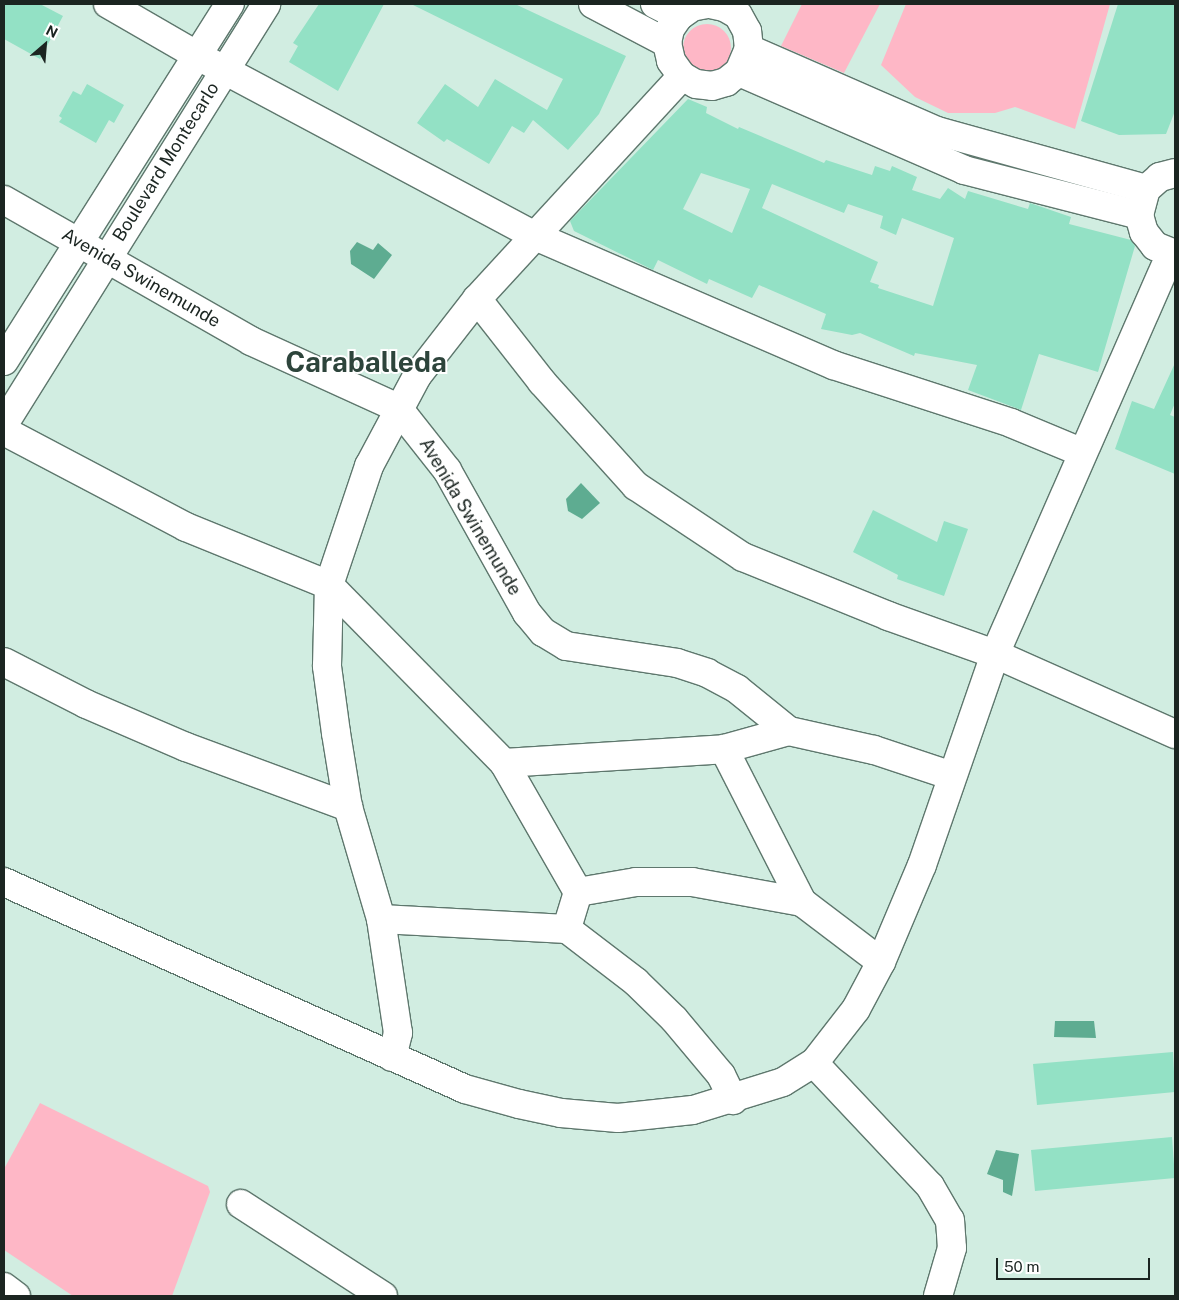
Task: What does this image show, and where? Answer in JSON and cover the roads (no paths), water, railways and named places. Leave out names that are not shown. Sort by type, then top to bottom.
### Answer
[{"type":"street","points":[[108,4],[198,56],[535,236],[810,356],[1011,423],[1081,452]]},
{"type":"street","name":"Boulevard Montecarlo","points":[[4,361],[230,4]]},
{"type":"street","name":"Boulevard Montecarlo","points":[[4,424],[104,259],[266,4]]},
{"type":"street","points":[[593,4],[667,43]]},
{"type":"street","points":[[708,4],[742,10],[747,31],[744,61],[726,82],[712,86],[696,84],[682,76],[671,61],[667,43],[670,29],[667,10],[708,4]]},
{"type":"street","points":[[744,61],[946,134],[1146,189]]},
{"type":"street","points":[[744,61],[955,167],[1139,215]]},
{"type":"street","points":[[392,1057],[398,1033],[381,919],[348,807],[327,666],[329,585],[366,474],[398,408],[418,376],[477,299],[682,76]]},
{"type":"street","points":[[4,882],[465,1089],[561,1113],[618,1118],[693,1110],[733,1100],[783,1082],[814,1063],[856,1009],[881,962],[922,865],[995,654],[1081,452],[1173,254],[1149,239],[1139,215],[1140,202],[1146,189],[1160,177],[1175,173]]},
{"type":"street","name":"Avenida Swinemunde","points":[[4,200],[104,259],[251,341],[398,408],[427,440],[447,470],[527,613],[542,632],[566,646],[677,663],[707,673],[737,689],[789,731],[874,750],[952,776]]},
{"type":"street","points":[[477,299],[542,382],[636,486],[743,557],[888,616],[995,654],[1175,734]]},
{"type":"street","points":[[4,431],[186,527],[329,585],[504,763],[578,892],[567,930]]},
{"type":"street","points":[[4,662],[86,704],[186,747],[348,807]]},
{"type":"street","points":[[504,763],[724,749],[789,731]]},
{"type":"street","points":[[724,749],[802,902],[881,962]]},
{"type":"street","points":[[578,892],[636,882],[692,882],[802,902]]},
{"type":"street","points":[[381,919],[567,930],[636,982],[674,1019],[721,1075],[733,1100]]},
{"type":"street","points":[[814,1063],[930,1186],[950,1220],[952,1248],[938,1296]]},
{"type":"street","points":[[241,1204],[383,1296]]},
{"type":"street","points":[[4,1288],[16,1296]]},
{"type":"district","name":"Caraballeda","points":[[366,362]]}]
